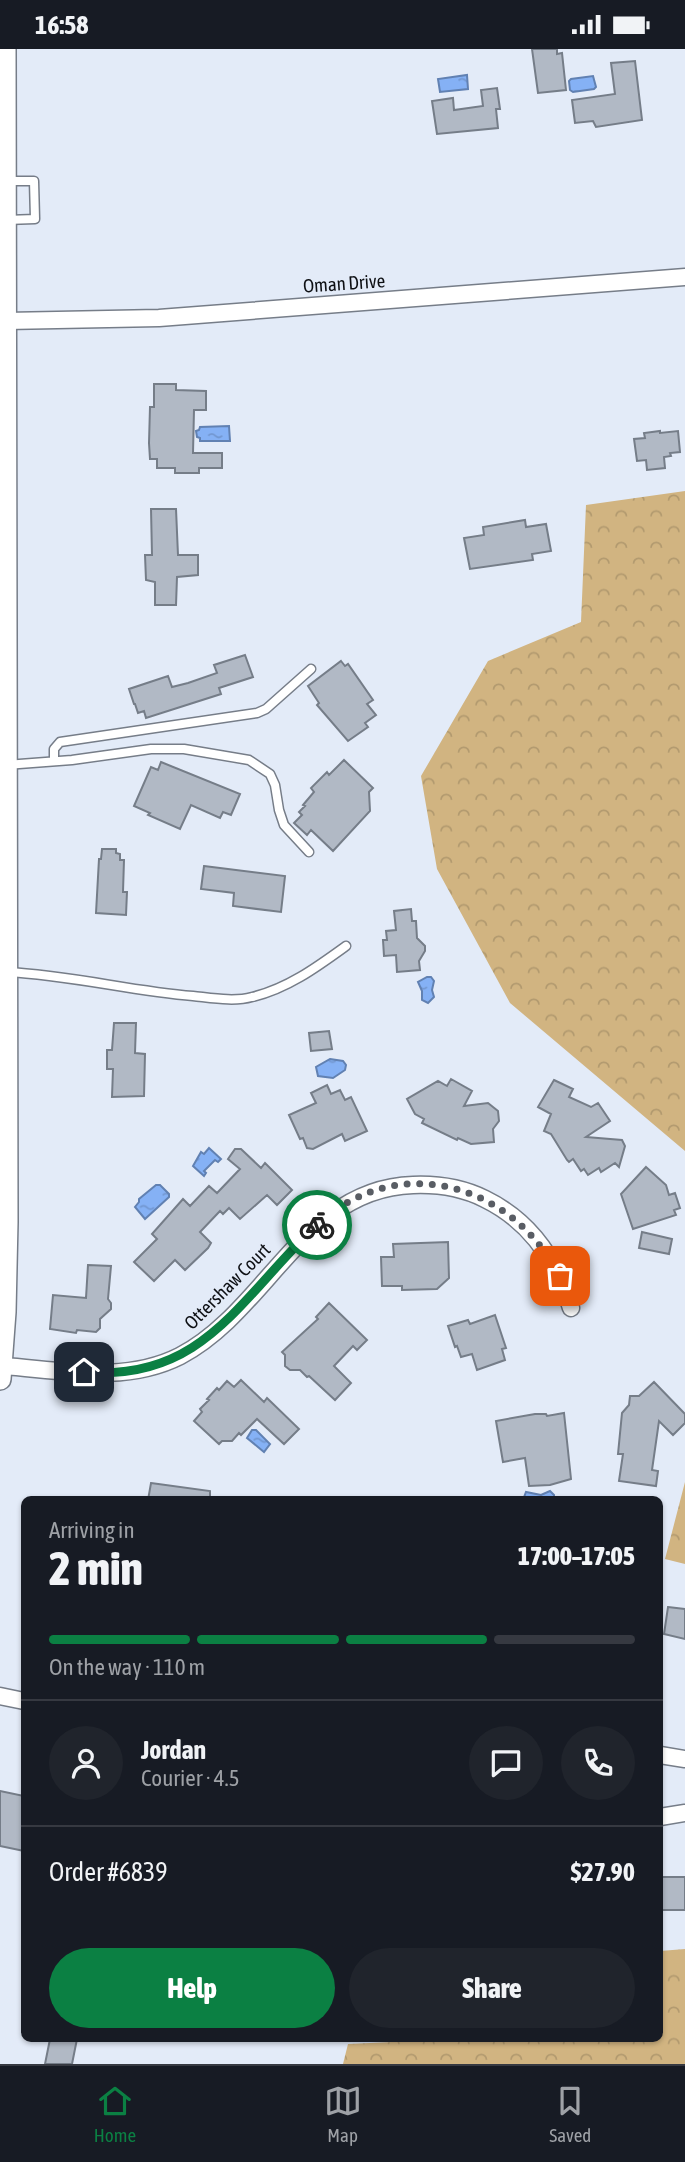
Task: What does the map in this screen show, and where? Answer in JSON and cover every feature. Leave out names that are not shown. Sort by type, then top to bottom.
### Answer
[{"type":"main road","points":[[1,1373],[7,1222],[4,773],[5,49]]},
{"type":"street","name":"Oman Drive","points":[[6,321],[159,318],[685,277]]},
{"type":"street","name":"Ottershaw Court","points":[[1,1373],[123,1373],[178,1357],[211,1336],[325,1217],[373,1192],[408,1185],[426,1184],[462,1190],[479,1196],[510,1214],[536,1239],[554,1263],[571,1308]]},
{"type":"street","points":[[0,1696],[21,1700]]},
{"type":"street","points":[[663,1755],[685,1759]]},
{"type":"street","points":[[663,1817],[685,1813]]},
{"type":"lane","points":[[6,181],[34,181],[35,219],[6,220]]},
{"type":"lane","points":[[54,761],[54,749],[60,742],[257,713],[273,704],[311,669]]},
{"type":"lane","points":[[4,773],[54,761],[133,750],[175,748],[249,760],[270,774],[284,825],[309,852]]},
{"type":"lane","points":[[7,972],[44,975],[148,992],[240,999],[257,996],[288,983],[346,946]]},
{"type":"green space","points":[[685,491],[685,1151],[510,1003],[437,869],[421,776],[488,661],[581,622],[586,505]]},
{"type":"green space","points":[[685,1482],[685,1564],[665,1559]]},
{"type":"green space","points":[[685,1949],[685,2064],[343,2064],[348,2044],[663,2042],[663,1951]]},
{"type":"water","points":[[467,75],[468,89],[440,92],[438,79]]},
{"type":"water","points":[[593,76],[596,87],[594,89],[573,92],[570,90],[571,79]]},
{"type":"water","points":[[229,426],[230,441],[200,441],[197,437],[196,431],[200,427]]},
{"type":"water","points":[[427,977],[434,981],[434,997],[428,1003],[422,1000],[418,982]]},
{"type":"water","points":[[330,1059],[343,1061],[345,1070],[333,1078],[318,1076],[316,1067]]},
{"type":"water","points":[[209,1148],[221,1159],[218,1162],[215,1160],[204,1171],[204,1176],[193,1166],[201,1152],[204,1154]]},
{"type":"water","points":[[156,1185],[160,1185],[169,1197],[145,1219],[135,1207],[139,1199]]},
{"type":"water","points":[[252,1430],[256,1430],[270,1444],[264,1452],[247,1438]]},
{"type":"water","points":[[550,1491],[554,1496],[524,1496],[526,1492],[541,1495]]},
{"type":"building","points":[[532,49],[557,49],[557,54],[562,53],[566,90],[538,93]]},
{"type":"building","points":[[635,61],[642,120],[596,127],[593,121],[575,123],[572,100],[615,94],[611,63]]},
{"type":"building","points":[[497,88],[500,109],[496,109],[498,128],[437,134],[432,101],[453,98],[454,110],[483,106],[481,90]]},
{"type":"building","points":[[154,384],[176,384],[176,390],[206,391],[206,410],[194,410],[193,453],[222,453],[222,468],[199,468],[199,473],[175,473],[175,468],[157,468],[157,459],[150,459],[149,443]]},
{"type":"building","points":[[678,431],[680,452],[664,457],[665,468],[647,470],[646,460],[637,461],[634,439],[645,438],[644,433]]},
{"type":"building","points":[[151,509],[176,509],[178,555],[198,555],[198,575],[177,577],[176,605],[155,605],[155,582],[146,580],[145,555],[152,555]]},
{"type":"building","points":[[525,520],[526,527],[546,524],[551,551],[532,554],[533,560],[470,569],[464,538],[484,535],[483,527]]},
{"type":"building","points":[[245,655],[253,677],[219,688],[221,694],[146,718],[144,711],[138,713],[129,689],[168,676],[172,687],[188,683],[217,673],[214,665]]},
{"type":"building","points":[[341,661],[345,666],[348,664],[373,700],[367,704],[376,715],[365,723],[368,727],[348,741],[317,705],[319,703],[308,686]]},
{"type":"building","points":[[344,760],[373,788],[369,792],[370,811],[333,851],[311,830],[307,835],[294,823],[302,815],[299,812],[314,792],[311,788]]},
{"type":"building","points":[[161,762],[240,794],[231,815],[223,812],[220,818],[191,805],[180,829],[134,806],[151,767],[158,770]]},
{"type":"building","points":[[102,849],[116,849],[120,860],[124,860],[123,892],[127,892],[126,915],[96,913]]},
{"type":"building","points":[[204,866],[285,876],[281,912],[233,906],[234,893],[201,889]]},
{"type":"building","points":[[411,909],[412,921],[416,921],[417,938],[425,946],[425,951],[419,961],[420,970],[397,972],[396,955],[384,956],[383,940],[387,940],[386,931],[396,930],[394,911]]},
{"type":"building","points":[[114,1023],[136,1023],[135,1053],[145,1054],[144,1096],[112,1097],[113,1069],[107,1069],[107,1050],[112,1050]]},
{"type":"building","points":[[329,1031],[332,1049],[311,1051],[309,1033]]},
{"type":"building","points":[[451,1079],[472,1091],[464,1106],[488,1103],[498,1111],[499,1121],[493,1129],[494,1142],[471,1144],[458,1138],[457,1140],[422,1123],[424,1119],[415,1114],[407,1099],[438,1081],[447,1086]]},
{"type":"building","points":[[554,1080],[573,1089],[569,1097],[591,1107],[598,1103],[610,1121],[586,1137],[622,1140],[625,1146],[619,1167],[615,1163],[601,1172],[599,1168],[588,1175],[584,1169],[581,1171],[573,1159],[569,1162],[567,1160],[551,1134],[544,1131],[551,1114],[538,1107]]},
{"type":"building","points":[[327,1085],[331,1094],[340,1090],[345,1100],[351,1097],[367,1131],[345,1141],[342,1134],[313,1149],[307,1148],[289,1115],[316,1103],[311,1093]]},
{"type":"building","points":[[235,1149],[241,1149],[261,1168],[265,1163],[292,1190],[277,1205],[267,1195],[240,1219],[229,1208],[223,1214],[220,1211],[200,1232],[211,1243],[208,1248],[185,1270],[175,1260],[154,1281],[134,1262],[157,1239],[152,1234],[183,1199],[190,1206],[209,1186],[217,1193],[240,1169],[228,1159]]},
{"type":"building","points":[[646,1167],[666,1185],[669,1195],[675,1193],[680,1208],[674,1210],[676,1215],[633,1229],[621,1194]]},
{"type":"building","points":[[642,1232],[672,1239],[669,1254],[639,1248]]},
{"type":"building","points":[[448,1242],[449,1278],[437,1289],[402,1290],[402,1286],[382,1286],[381,1257],[394,1257],[393,1244]]},
{"type":"building","points":[[88,1265],[111,1266],[108,1299],[111,1309],[100,1319],[100,1328],[96,1332],[77,1330],[76,1333],[50,1329],[53,1295],[86,1298]]},
{"type":"building","points":[[329,1303],[367,1340],[357,1350],[353,1346],[334,1366],[351,1383],[335,1400],[309,1376],[285,1366],[285,1355],[282,1352],[318,1319],[316,1317]]},
{"type":"building","points":[[495,1315],[506,1348],[502,1349],[505,1360],[477,1370],[472,1354],[461,1357],[448,1326],[468,1320],[470,1324]]},
{"type":"building","points":[[241,1380],[264,1402],[267,1398],[299,1429],[284,1444],[257,1419],[232,1441],[222,1441],[219,1444],[194,1421],[217,1388],[219,1390],[227,1381],[234,1387]]},
{"type":"building","points":[[654,1382],[685,1414],[685,1423],[673,1435],[659,1421],[652,1470],[658,1471],[656,1486],[619,1481],[623,1454],[618,1454],[622,1413],[629,1405],[630,1396],[639,1396]]},
{"type":"building","points":[[564,1413],[571,1479],[550,1485],[529,1486],[525,1458],[503,1462],[496,1421],[535,1414],[547,1416]]},
{"type":"building","points":[[151,1483],[210,1491],[210,1496],[149,1496]]},
{"type":"building","points":[[668,1607],[685,1609],[685,1639],[664,1634]]},
{"type":"building","points":[[0,1791],[21,1795],[21,1850],[0,1846]]},
{"type":"building","points":[[663,1877],[685,1877],[685,1910],[663,1910]]},
{"type":"building","points":[[49,2042],[76,2042],[72,2064],[45,2064]]},
{"type":"way so far","points":[[317,1225],[340,1207],[373,1192],[408,1185],[444,1186],[479,1196],[510,1214],[536,1239],[560,1276]]},
{"type":"route","points":[[84,1372],[123,1373],[142,1369],[178,1357],[195,1347],[225,1323],[317,1225]]}]
